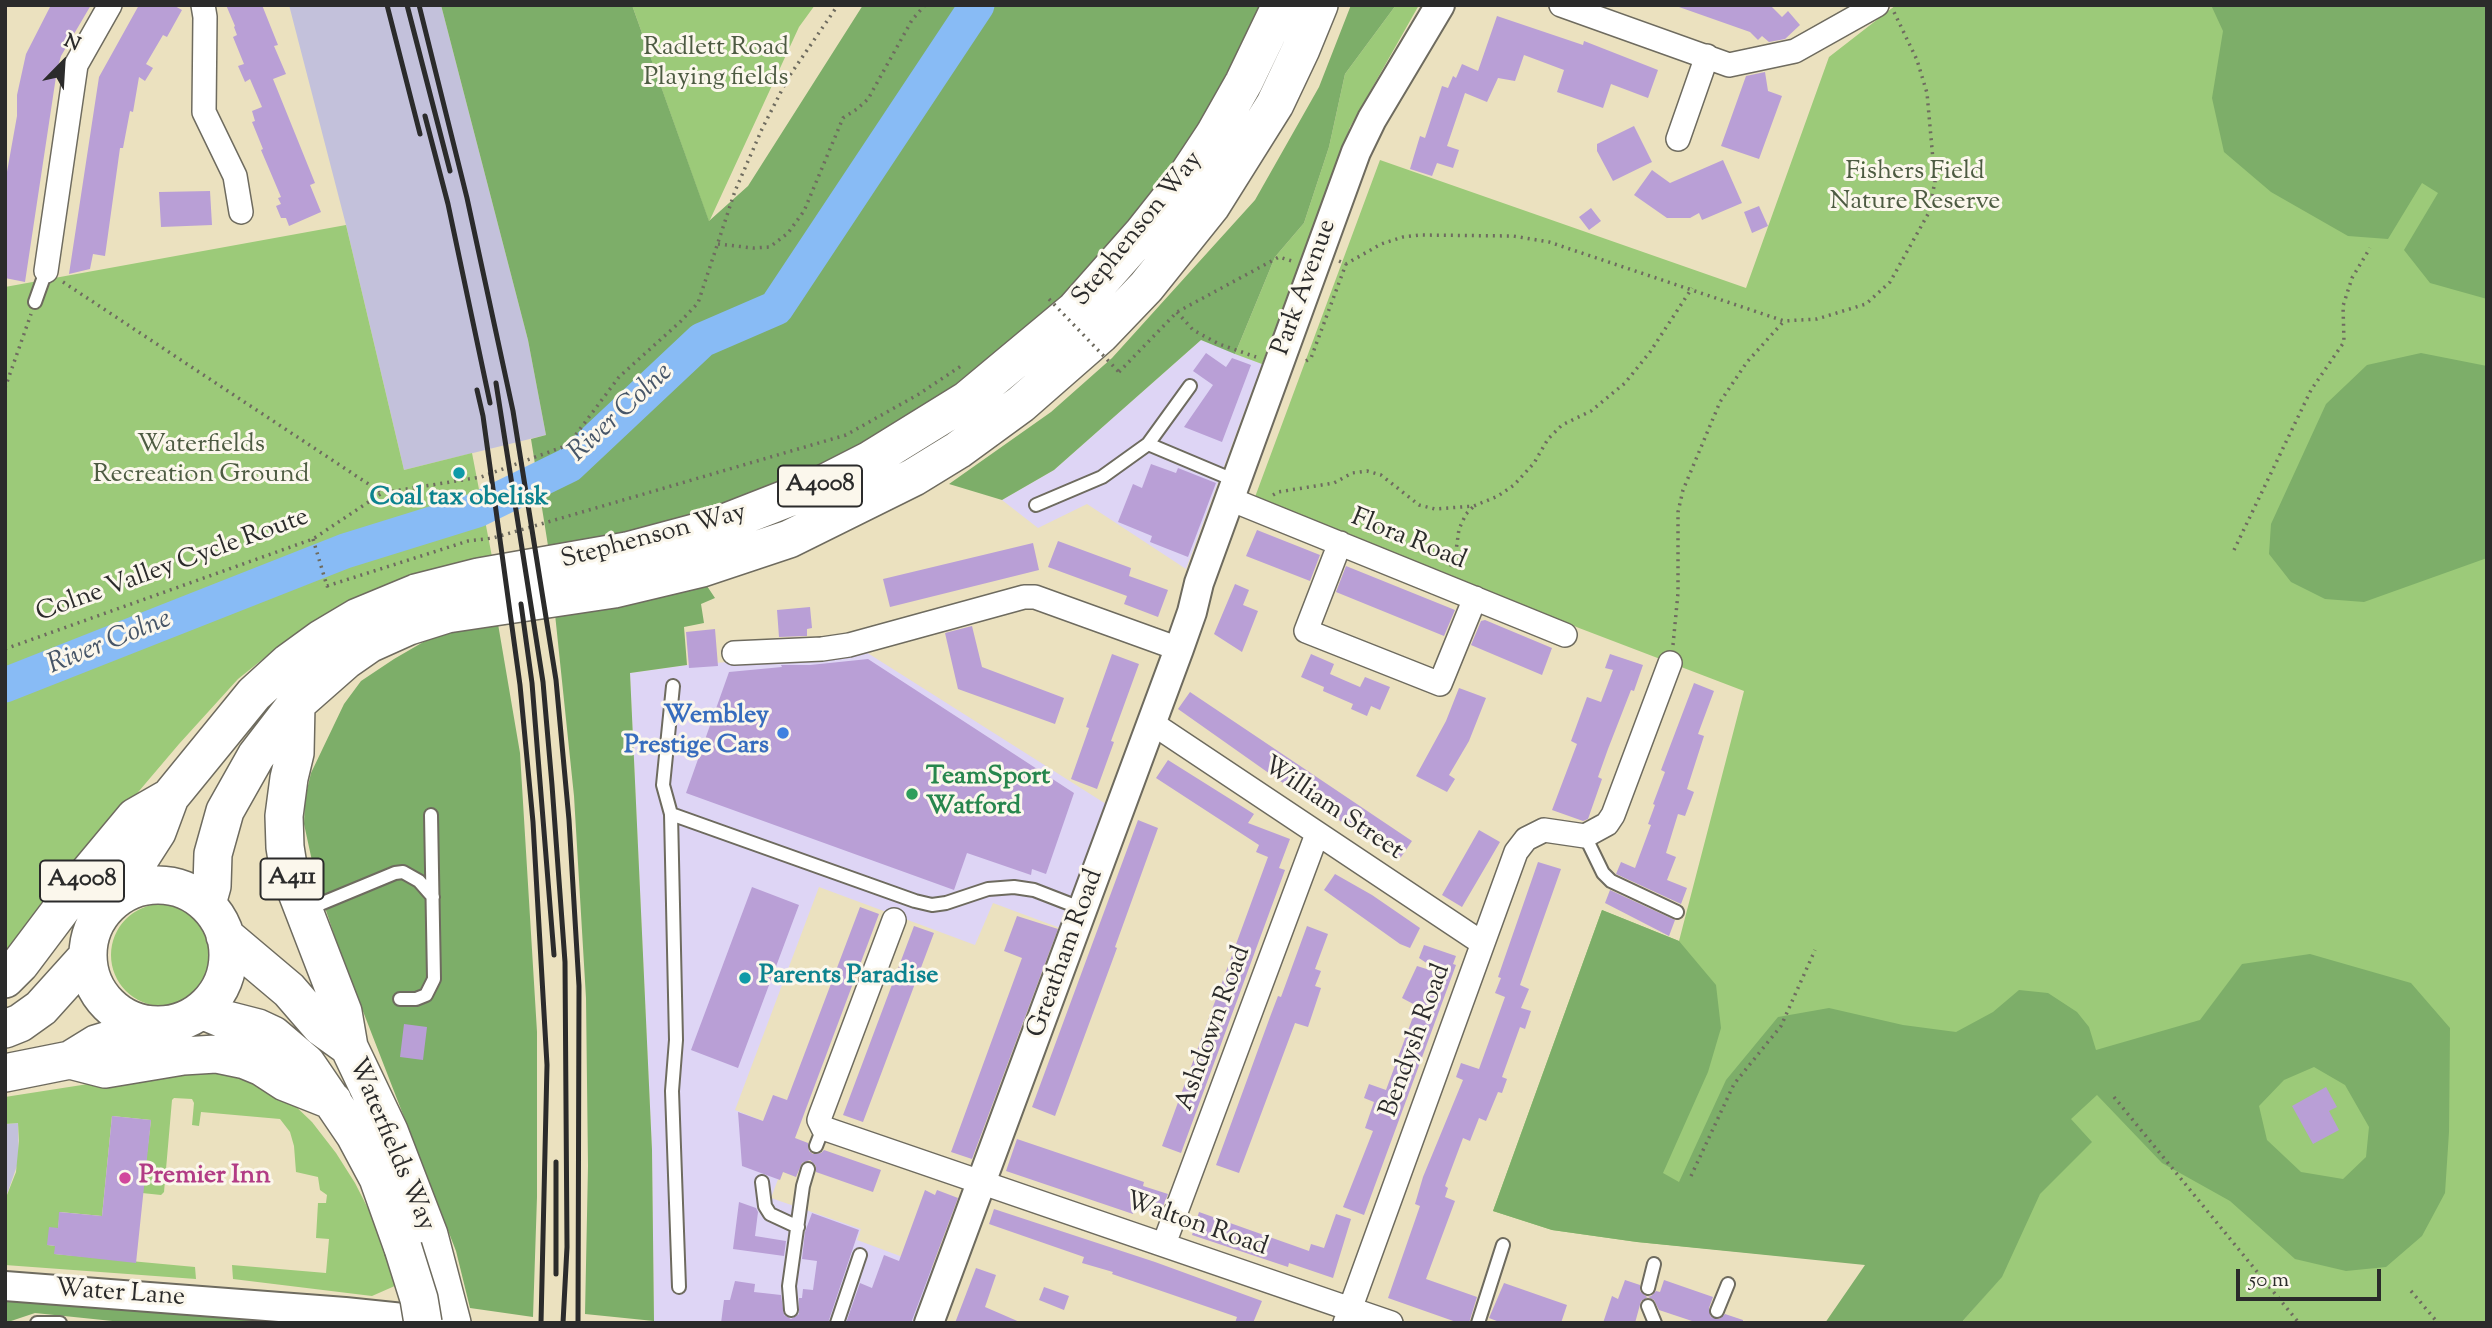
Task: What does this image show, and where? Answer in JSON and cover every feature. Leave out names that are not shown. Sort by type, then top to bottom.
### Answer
[{"type":"main road","name":"Stephenson Way","points":[[114,899],[157,832],[170,797],[254,694],[310,647],[358,617],[416,593],[479,577],[627,551],[709,529],[819,486],[870,460],[967,400],[1075,310],[1143,233],[1181,185],[1214,135],[1244,82],[1281,5]]},
{"type":"main road","name":"Stephenson Way","points":[[207,904],[212,886],[213,854],[225,811],[256,756],[296,704],[346,660],[369,644],[409,626],[447,614],[614,589],[737,557],[789,538],[839,516],[914,477],[958,450],[1021,404],[1068,365],[1146,287],[1211,206],[1263,124],[1301,49],[1319,5]]},
{"type":"main road","name":"A411","points":[[296,704],[295,753],[284,816],[285,847],[289,872],[343,1012],[349,1047]]},
{"type":"main road","name":"A4008","points":[[5,979],[20,964],[90,871],[135,817],[170,797]]},
{"type":"main road","points":[[5,1073],[70,1060],[96,1044],[155,1026],[193,1019],[204,1011],[225,977],[228,951],[225,936],[207,904],[187,891],[162,885],[134,887],[114,899],[97,920],[90,936],[87,957],[94,985],[107,1005],[126,1018],[155,1026]]},
{"type":"main road","name":"Waterfields Way","points":[[225,936],[289,990],[321,1027],[349,1047],[389,1131],[416,1242],[423,1323]]},
{"type":"main road","points":[[5,1029],[41,1008],[87,957]]},
{"type":"main road","name":"Waterfields Way","points":[[204,1011],[273,1035],[306,1063],[335,1102],[416,1242],[452,1323]]},
{"type":"main road","points":[[70,1060],[105,1069],[183,1056],[216,1054],[262,1067],[285,1082],[335,1102]]},
{"type":"street","points":[[46,271],[76,65],[110,5]]},
{"type":"street","points":[[203,5],[204,113],[235,176],[241,212]]},
{"type":"street","name":"Park Avenue","points":[[1199,583],[1240,496],[1278,365],[1356,152],[1372,119],[1440,5]]},
{"type":"street","points":[[1561,5],[1730,65],[1795,51],[1885,8]]},
{"type":"street","points":[[1678,139],[1707,57]]},
{"type":"street","name":"Flora Road","points":[[1240,496],[1340,543],[1566,635]]},
{"type":"street","points":[[1340,543],[1306,631],[1440,684],[1475,598]]},
{"type":"street","name":"Greatham Road","points":[[929,1323],[1179,649],[1199,583]]},
{"type":"street","points":[[734,653],[822,649],[849,645],[1024,597],[1035,597],[1179,649]]},
{"type":"street","points":[[1585,836],[1607,824],[1612,815],[1670,663]]},
{"type":"street","name":"William Street","points":[[1152,723],[1482,943]]},
{"type":"street","name":"Bendysh Road","points":[[1348,1316],[1516,852],[1526,839],[1544,830],[1585,836]]},
{"type":"street","name":"Ashdown Road","points":[[1164,1244],[1317,834]]},
{"type":"street","name":"Walton Road","points":[[894,920],[821,1114],[820,1137],[982,1182],[1164,1244],[1348,1316],[1391,1323]]},
{"type":"street","name":"Water Lane","points":[[5,1286],[345,1312],[444,1323]]},
{"type":"lane","points":[[35,302],[46,271]]},
{"type":"lane","points":[[1036,505],[1102,477],[1148,444],[1190,386]]},
{"type":"lane","points":[[1148,444],[1240,496]]},
{"type":"lane","points":[[673,686],[663,785],[671,814],[676,1040],[672,1091],[679,1287]]},
{"type":"lane","points":[[671,814],[932,905],[988,889],[1014,887],[1034,890],[1084,909]]},
{"type":"lane","points":[[400,999],[416,999],[426,995],[435,979],[431,815]]},
{"type":"lane","points":[[1585,836],[1603,873],[1611,881],[1677,912]]},
{"type":"lane","points":[[304,911],[403,872],[418,881],[433,897]]},
{"type":"lane","points":[[791,1310],[789,1286],[803,1186],[808,1169]]},
{"type":"lane","points":[[762,1182],[765,1206],[770,1214],[798,1227]]},
{"type":"lane","points":[[1478,1323],[1503,1245]]},
{"type":"lane","points":[[837,1323],[860,1255]]},
{"type":"lane","points":[[1647,1288],[1654,1264]]},
{"type":"lane","points":[[1717,1311],[1728,1284]]},
{"type":"lane","points":[[1648,1306],[1656,1323]]},
{"type":"lane","points":[[37,1323],[60,1323]]},
{"type":"path","name":"Colne Valley Cycle Route","points":[[5,649],[313,539],[382,493],[481,477],[568,445],[619,377],[698,303],[734,191],[788,78],[838,5]]},
{"type":"path","points":[[718,244],[770,247],[788,233],[804,211],[843,118],[868,99],[912,20],[925,5]]},
{"type":"path","points":[[1346,264],[1381,244],[1402,237],[1513,236],[1549,242],[1784,321],[1817,319],[1866,304],[1890,282],[1928,214],[1935,182],[1927,93],[1917,60],[1885,8]]},
{"type":"path","points":[[2234,550],[2311,390],[2344,342],[2343,306],[2353,278],[2370,248]]},
{"type":"path","points":[[1049,299],[1119,372],[1177,312],[1279,257],[1314,269]]},
{"type":"path","points":[[46,271],[382,493]]},
{"type":"path","points":[[1240,496],[1334,483],[1352,472],[1367,471],[1381,475],[1419,505],[1435,509],[1474,506],[1498,496],[1514,485],[1534,463],[1548,439],[1562,425],[1591,411],[1625,383],[1650,352],[1692,288]]},
{"type":"path","points":[[5,388],[35,302]]},
{"type":"path","points":[[1177,312],[1193,330],[1219,344],[1278,365]]},
{"type":"path","points":[[1670,663],[1678,593],[1678,512],[1683,490],[1720,402],[1748,362],[1784,321]]},
{"type":"path","points":[[313,539],[327,586],[468,541],[505,535],[846,435],[919,394]]},
{"type":"path","points":[[1444,586],[1456,551],[1459,529],[1465,514],[1474,506]]},
{"type":"path","points":[[1691,1177],[1734,1084],[1781,1026],[1815,950]]},
{"type":"path","points":[[2114,1097],[2299,1323]]},
{"type":"path","points":[[2411,1291],[2438,1323]]},
{"type":"shaded area","points":[[289,5],[441,5],[528,340],[546,435],[404,470],[346,225]]},
{"type":"shaded area","points":[[1201,340],[1262,364],[1186,569],[1087,504],[1038,528],[1002,500],[1054,470]]},
{"type":"shaded area","points":[[866,652],[1106,804],[1060,928],[993,903],[975,945],[819,887],[735,1110],[795,1134],[771,1198],[861,1229],[857,1240],[935,1269],[914,1323],[654,1321],[652,1150],[630,673],[687,665]]},
{"type":"shaded area","points":[[18,1123],[19,1160],[5,1200],[5,1124]]},
{"type":"green space","points":[[441,5],[632,5],[709,221],[748,186],[863,5],[1263,5],[1167,185],[1060,299],[926,408],[814,470],[675,526],[549,552],[531,439],[546,435],[528,340]]},
{"type":"green space","name":"Radlett Road Playing fields","points":[[632,5],[815,5],[799,27],[709,222]]},
{"type":"green space","points":[[1351,5],[1396,5],[1345,74],[1329,147],[1304,223],[1275,257],[1235,354],[1201,340],[1054,470],[1002,500],[949,484],[1051,412],[1112,358],[1255,200],[1319,87]]},
{"type":"green space","points":[[1396,5],[1419,5],[1350,127],[1262,364],[1235,354],[1275,257],[1304,223],[1329,147],[1345,74]]},
{"type":"green space","name":"Fishers Field Nature Reserve","points":[[1896,5],[2487,5],[2487,1323],[1961,1323],[2001,1277],[1637,1242],[1552,1230],[1493,1211],[1602,910],[1679,941],[1744,691],[1579,628],[1255,497],[1380,160],[1746,288],[1829,57]]},
{"type":"green space","points":[[2211,5],[2487,5],[2487,299],[2430,283],[2404,250],[2438,193],[2422,183],[2388,239],[2348,236],[2271,192],[2224,152],[2212,98],[2223,31]]},
{"type":"green space","name":"Waterfields Recreation Ground","points":[[346,225],[404,470],[472,453],[493,562],[453,568],[337,607],[283,643],[238,679],[72,870],[5,957],[5,287]]},
{"type":"green space","points":[[2421,353],[2487,366],[2487,558],[2364,602],[2325,599],[2291,582],[2269,554],[2271,524],[2326,404],[2367,365]]},
{"type":"green space","points":[[705,583],[715,598],[701,604],[704,623],[684,627],[687,665],[630,673],[652,1150],[654,1321],[585,1314],[588,1166],[586,998],[574,796],[555,614]]},
{"type":"green space","points":[[497,618],[520,753],[537,1032],[537,1197],[533,1317],[470,1308],[456,1251],[340,952],[317,884],[304,824],[305,798],[311,773],[344,704],[361,681],[444,630]]},
{"type":"green space","points":[[162,904],[181,908],[198,919],[209,936],[213,955],[209,974],[198,991],[181,1002],[162,1006],[143,1002],[126,991],[115,974],[111,955],[115,936],[126,919],[143,908]]},
{"type":"green space","points":[[1602,910],[1679,941],[1716,985],[1721,1028],[1708,1072],[1663,1173],[1679,1182],[1726,1080],[1778,1017],[1829,1008],[1903,1025],[1956,1032],[1993,1012],[2019,990],[2048,993],[2077,1012],[2089,1027],[2096,1050],[2200,1020],[2242,964],[2310,954],[2411,983],[2450,1028],[2449,1132],[2445,1193],[2422,1236],[2386,1267],[2346,1271],[2295,1259],[2230,1201],[2162,1163],[2097,1095],[2071,1119],[2092,1142],[2040,1194],[2002,1277],[1961,1323],[1825,1323],[1865,1265],[1637,1242],[1552,1230],[1493,1211]],"holes":[[[2314,1067],[2345,1085],[2369,1127],[2366,1157],[2343,1179],[2301,1172],[2267,1140],[2259,1106],[2284,1080]]]},
{"type":"green space","points":[[231,1067],[289,1100],[312,1122],[336,1153],[378,1228],[397,1285],[372,1296],[233,1279],[232,1265],[326,1273],[329,1239],[316,1238],[318,1203],[326,1203],[327,1195],[320,1190],[318,1177],[296,1172],[290,1132],[280,1119],[201,1112],[199,1126],[192,1125],[192,1099],[174,1098],[164,1192],[161,1195],[142,1193],[151,1120],[112,1116],[102,1216],[60,1212],[58,1228],[48,1245],[55,1246],[55,1254],[195,1267],[196,1279],[5,1265],[5,1200],[16,1172],[19,1141],[18,1123],[5,1124],[5,1097],[178,1070]]},
{"type":"green space","points":[[5,1293],[280,1323],[132,1323],[35,1313],[5,1323]]},
{"type":"building","points":[[51,5],[91,5],[61,56],[57,70],[25,282],[5,278],[5,183],[17,116],[17,95],[26,54]]},
{"type":"building","points":[[139,5],[173,5],[182,10],[167,37],[163,35],[146,64],[153,68],[145,81],[139,77],[133,112],[130,111],[123,148],[120,148],[105,256],[93,254],[90,269],[69,274],[99,77]]},
{"type":"building","points":[[226,5],[262,5],[278,45],[274,46],[286,74],[273,79],[315,183],[310,185],[321,212],[289,226],[286,218],[281,218],[276,206],[281,204],[278,198],[281,197],[252,122],[255,121],[252,111],[262,107],[250,79],[245,82],[238,66],[244,64],[233,37],[237,35]]},
{"type":"building","points":[[1679,5],[1770,5],[1782,17],[1788,11],[1800,25],[1785,39],[1769,42],[1762,36],[1758,40],[1750,32]]},
{"type":"building","points":[[1497,16],[1583,45],[1584,41],[1658,70],[1648,98],[1611,84],[1603,108],[1557,92],[1564,70],[1524,55],[1515,81],[1498,78],[1487,102],[1465,93],[1447,146],[1459,150],[1453,168],[1437,163],[1432,176],[1410,169],[1420,136],[1425,138],[1442,86],[1448,88],[1462,64],[1478,71]]},
{"type":"building","points":[[1765,72],[1768,91],[1782,96],[1759,159],[1721,146],[1746,76]]},
{"type":"building","points":[[1634,126],[1652,162],[1613,181],[1597,151],[1597,144]]},
{"type":"building","points":[[1723,160],[1742,203],[1702,220],[1699,213],[1690,218],[1667,218],[1634,195],[1652,170],[1670,183]]},
{"type":"building","points":[[210,191],[212,225],[161,227],[159,192]]},
{"type":"building","points":[[1759,206],[1768,226],[1752,233],[1744,212]]},
{"type":"building","points":[[1591,208],[1601,221],[1589,230],[1579,217]]},
{"type":"building","points":[[1206,353],[1226,367],[1232,358],[1251,365],[1222,442],[1184,427],[1213,385],[1193,371]]},
{"type":"building","points":[[1151,464],[1176,473],[1178,468],[1216,483],[1188,557],[1150,542],[1152,536],[1118,522],[1133,484],[1142,488]]},
{"type":"building","points":[[1257,530],[1320,555],[1310,581],[1246,556]]},
{"type":"building","points":[[1058,541],[1131,568],[1129,576],[1168,590],[1158,617],[1124,604],[1127,596],[1048,567]]},
{"type":"building","points":[[1033,543],[1039,570],[890,607],[883,579]]},
{"type":"building","points":[[1346,566],[1455,610],[1444,636],[1336,592]]},
{"type":"building","points":[[1235,584],[1249,590],[1243,605],[1258,611],[1242,652],[1214,634]]},
{"type":"building","points":[[810,607],[812,628],[807,629],[807,636],[779,637],[777,610]]},
{"type":"building","points":[[1485,620],[1552,648],[1542,675],[1471,645],[1481,621]]},
{"type":"building","points":[[972,626],[982,667],[1064,698],[1055,724],[958,689],[945,633]]},
{"type":"building","points":[[715,629],[718,666],[689,668],[686,632]]},
{"type":"building","points":[[1112,654],[1139,664],[1097,789],[1071,779]]},
{"type":"building","points":[[1311,654],[1334,664],[1330,674],[1360,687],[1365,677],[1390,687],[1380,710],[1371,706],[1367,716],[1351,709],[1353,704],[1323,691],[1324,687],[1301,677]]},
{"type":"building","points":[[1610,654],[1643,665],[1598,777],[1602,779],[1588,819],[1583,821],[1552,810],[1577,744],[1571,741],[1587,697],[1601,702],[1613,670],[1605,668]]},
{"type":"building","points":[[868,659],[1074,793],[1046,874],[1032,869],[1031,875],[967,853],[954,890],[686,793],[729,672],[782,667],[781,665]]},
{"type":"building","points":[[1694,683],[1714,691],[1698,734],[1704,736],[1687,789],[1694,792],[1685,816],[1678,814],[1666,853],[1676,857],[1667,880],[1687,888],[1681,904],[1616,874],[1621,862],[1635,868],[1651,825],[1648,824],[1655,805],[1653,804],[1665,772],[1661,770]]},
{"type":"building","points":[[1459,688],[1486,698],[1469,741],[1449,775],[1455,779],[1447,792],[1416,776],[1446,721]]},
{"type":"building","points":[[1190,692],[1412,841],[1399,860],[1178,709]]},
{"type":"building","points":[[1168,760],[1254,814],[1248,823],[1290,839],[1279,868],[1285,870],[1181,1153],[1162,1146],[1268,857],[1256,852],[1259,845],[1156,778]]},
{"type":"building","points":[[1138,820],[1158,828],[1055,1116],[1032,1107]]},
{"type":"building","points":[[1479,830],[1500,842],[1462,907],[1442,895]]},
{"type":"building","points":[[1538,862],[1561,869],[1520,985],[1529,989],[1521,1008],[1531,1011],[1525,1029],[1520,1027],[1502,1077],[1507,1079],[1502,1093],[1498,1092],[1486,1121],[1479,1118],[1470,1141],[1463,1138],[1445,1186],[1448,1188],[1445,1197],[1455,1201],[1426,1279],[1477,1297],[1469,1323],[1459,1323],[1388,1298],[1420,1206],[1415,1204],[1423,1177],[1463,1080],[1456,1077],[1461,1063],[1479,1069],[1505,997],[1495,993],[1501,978],[1498,977]]},
{"type":"building","points":[[1335,874],[1372,895],[1420,928],[1410,948],[1400,944],[1324,890]]},
{"type":"building","name":"Parents Paradise","points":[[752,887],[799,905],[738,1068],[691,1050]]},
{"type":"building","points":[[1610,890],[1675,920],[1669,936],[1605,903]]},
{"type":"building","points":[[860,907],[879,914],[795,1138],[808,1143],[809,1151],[813,1154],[824,1150],[881,1170],[873,1192],[816,1172],[816,1166],[810,1160],[802,1163],[796,1177],[783,1172],[780,1180],[742,1166],[738,1112],[763,1121],[773,1095],[787,1100]]},
{"type":"building","points":[[1017,916],[1058,929],[972,1159],[951,1152],[1022,958],[1004,951]]},
{"type":"building","points":[[914,926],[934,933],[863,1122],[843,1115]]},
{"type":"building","points":[[1307,926],[1328,934],[1315,969],[1321,971],[1315,986],[1321,988],[1308,1027],[1295,1023],[1239,1173],[1216,1165],[1270,1017],[1278,996],[1281,997]]},
{"type":"building","points":[[1424,945],[1456,956],[1453,964],[1456,965],[1364,1215],[1343,1207],[1373,1131],[1365,1128],[1374,1102],[1364,1098],[1369,1084],[1386,1090],[1417,1006],[1402,998],[1417,966],[1436,972],[1437,970],[1419,958]]},
{"type":"building","points":[[404,1024],[427,1027],[423,1060],[400,1057]]},
{"type":"building","points":[[2326,1087],[2337,1107],[2329,1111],[2339,1130],[2313,1144],[2292,1106]]},
{"type":"building","name":"Premier Inn","points":[[112,1116],[151,1120],[136,1263],[54,1254],[55,1246],[47,1245],[49,1227],[58,1228],[59,1212],[102,1216]]},
{"type":"building","points":[[1017,1139],[1144,1182],[1143,1186],[1168,1194],[1160,1214],[1136,1206],[1133,1214],[1006,1171]]},
{"type":"building","points":[[925,1190],[935,1195],[937,1190],[958,1198],[911,1323],[846,1323],[860,1283],[872,1288],[884,1255],[899,1261]]},
{"type":"building","points":[[739,1202],[756,1208],[758,1212],[755,1236],[786,1241],[784,1256],[733,1249]]},
{"type":"building","points":[[994,1209],[1155,1262],[1262,1301],[1253,1323],[1235,1323],[1237,1317],[1082,1263],[1084,1257],[989,1224]]},
{"type":"building","points":[[1199,1212],[1309,1251],[1311,1244],[1324,1248],[1336,1214],[1351,1219],[1333,1278],[1289,1263],[1288,1267],[1192,1235]]},
{"type":"building","points":[[812,1213],[859,1230],[828,1323],[721,1323],[724,1300],[730,1300],[735,1281],[755,1284],[754,1292],[781,1295],[784,1315],[791,1319],[799,1314],[799,1298],[802,1298],[803,1289],[813,1290],[817,1261],[802,1259],[805,1232]]},
{"type":"building","points":[[976,1268],[996,1275],[985,1307],[1022,1323],[955,1323]]},
{"type":"building","points":[[1625,1280],[1640,1285],[1640,1291],[1647,1297],[1656,1291],[1660,1292],[1664,1280],[1713,1297],[1709,1308],[1711,1317],[1719,1319],[1725,1314],[1743,1320],[1743,1323],[1698,1323],[1659,1310],[1654,1300],[1648,1297],[1641,1301],[1635,1323],[1603,1323],[1612,1296],[1618,1299]]},
{"type":"building","points":[[1504,1283],[1567,1305],[1561,1323],[1502,1323],[1489,1318]]},
{"type":"building","points":[[1044,1287],[1069,1296],[1064,1310],[1039,1300]]},
{"type":"waterway","name":"River Colne","points":[[5,685],[345,551],[477,510],[569,465],[702,340],[776,308],[977,5]]},
{"type":"railway","points":[[387,5],[420,134]]},
{"type":"railway","points":[[407,5],[450,171]]},
{"type":"railway","points":[[419,5],[467,198],[513,411],[556,680],[569,820],[579,986],[578,1323]]},
{"type":"railway","points":[[425,116],[448,204],[490,403]]},
{"type":"railway","points":[[496,383],[543,682],[565,962],[567,1247],[563,1323]]},
{"type":"railway","points":[[477,390],[483,416],[520,685],[533,822],[547,1065],[541,1323]]},
{"type":"railway","points":[[521,604],[532,683],[554,955]]},
{"type":"railway","points":[[556,1162],[556,1274]]},
{"type":"place","name":"Coal tax obelisk","points":[[459,473]]},
{"type":"place","name":"Wembley Prestige Cars","points":[[783,733]]},
{"type":"place","name":"TeamSport Watford","points":[[912,794]]},
{"type":"place","name":"Parents Paradise","points":[[745,978]]},
{"type":"place","name":"Premier Inn","points":[[125,1178]]}]
